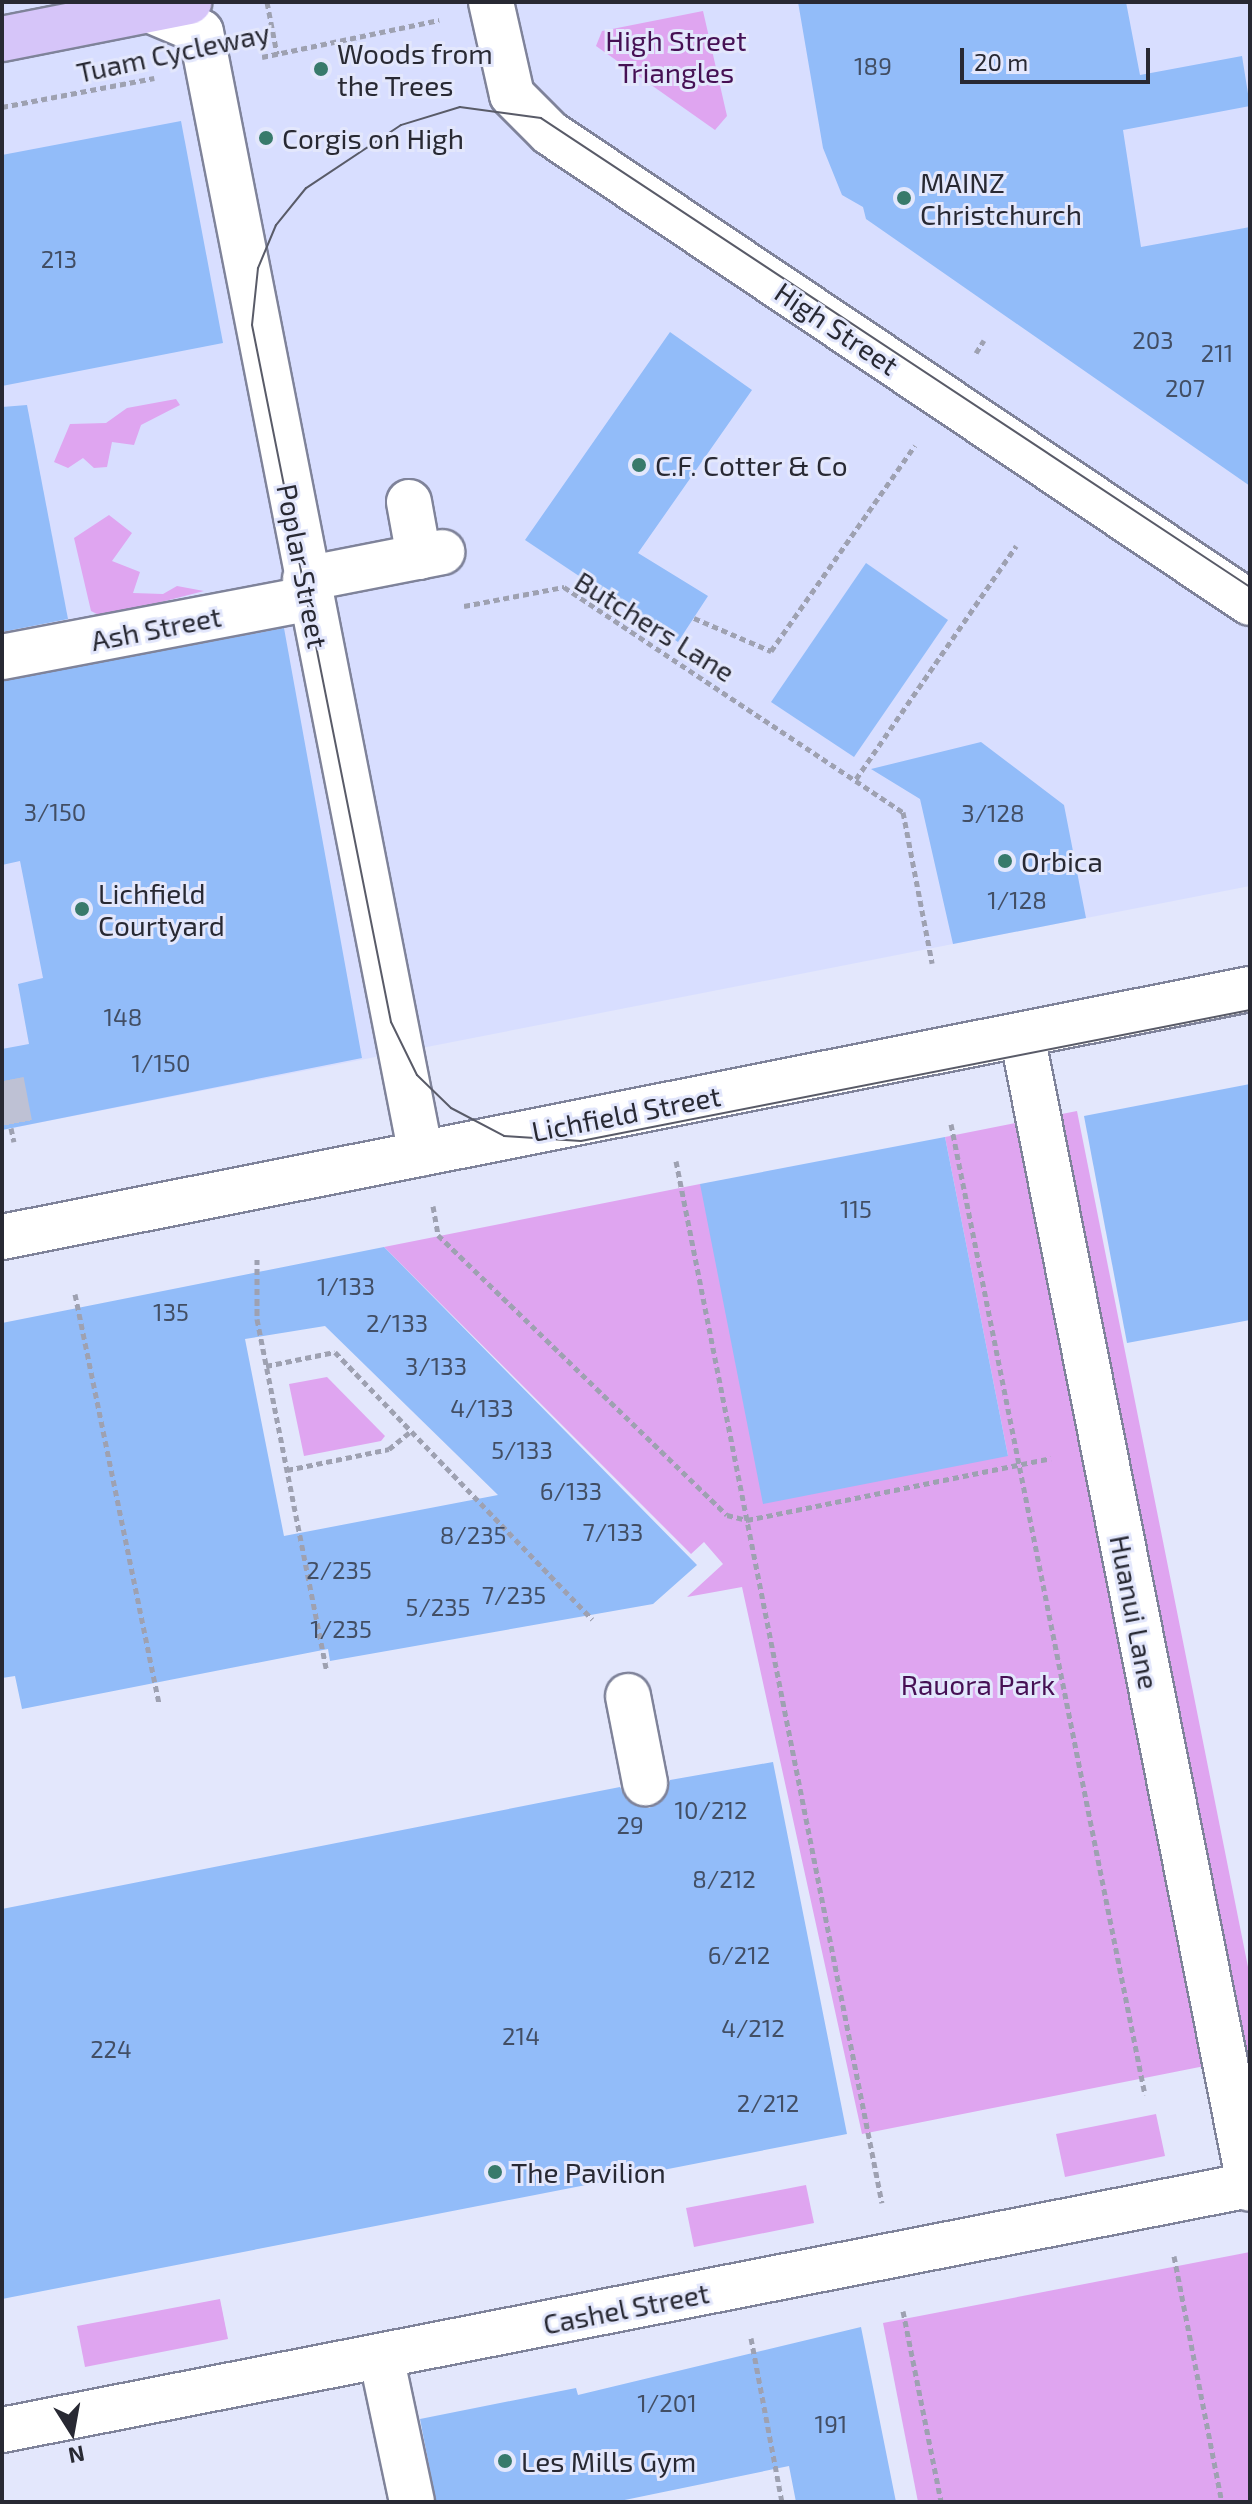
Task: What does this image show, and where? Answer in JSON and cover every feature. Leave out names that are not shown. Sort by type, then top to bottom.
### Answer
[{"type":"main road","points":[[2,39],[162,5]]},
{"type":"street","name":"Poplar Street","points":[[162,5],[201,32],[421,1154]]},
{"type":"street","name":"High Street","points":[[492,8],[512,95],[526,113],[946,401],[1250,603]]},
{"type":"street","name":"Ash Street","points":[[2,657],[308,589],[430,554],[409,502]]},
{"type":"street","name":"Lichfield Street","points":[[2,1237],[1250,989]]},
{"type":"street","name":"Huanui Lane","points":[[1022,1035],[1250,2186]]},
{"type":"street","points":[[628,1696],[645,1783]]},
{"type":"street","name":"Cashel Street","points":[[2,2430],[1250,2186]]},
{"type":"street","points":[[381,2356],[412,2502]]},
{"type":"path","points":[[267,2],[277,54]]},
{"type":"path","name":"Tuam Cycleway","points":[[2,107],[277,54],[291,47],[492,8]]},
{"type":"path","points":[[275,42],[291,47]]},
{"type":"path","points":[[694,618],[771,651],[946,401],[984,340]]},
{"type":"path","points":[[856,779],[1016,546]]},
{"type":"path","name":"Butchers Lane","points":[[456,608],[564,587],[903,812],[932,963]]},
{"type":"path","points":[[664,1105],[884,2210]]},
{"type":"path","points":[[951,1124],[1145,2095]]},
{"type":"path","points":[[11,1128],[14,1142]]},
{"type":"path","points":[[433,1209],[438,1235],[727,1515],[747,1520],[1103,1448]]},
{"type":"path","points":[[257,1259],[266,1366],[327,1671]]},
{"type":"path","points":[[75,1294],[159,1705]]},
{"type":"path","points":[[266,1366],[335,1352],[592,1619]]},
{"type":"path","points":[[287,1470],[389,1449],[411,1431]]},
{"type":"path","points":[[1173,2249],[1222,2502]]},
{"type":"path","points":[[902,2303],[941,2502]]},
{"type":"path","points":[[750,2334],[782,2502]]},
{"type":"shaded area","points":[[2,2],[1250,2],[1250,886],[2,1130]]},
{"type":"green space","name":"High Street Triangles","points":[[703,11],[727,116],[715,130],[596,46],[602,31]]},
{"type":"green space","points":[[176,399],[180,405],[141,425],[134,445],[112,442],[107,467],[94,468],[83,458],[68,468],[54,462],[70,424],[106,423],[127,408]]},
{"type":"green space","points":[[109,515],[132,533],[112,561],[140,572],[133,593],[163,594],[177,586],[204,591],[103,617],[91,611],[74,538]]},
{"type":"green space","name":"Rauora Park","points":[[1077,1111],[1250,1977],[1250,2057],[862,2134],[742,1587],[687,1597],[723,1564],[704,1542],[691,1554],[384,1247],[700,1184],[1008,1456],[945,1137]]},
{"type":"green space","points":[[327,1377],[385,1436],[381,1441],[304,1456],[289,1384]]},
{"type":"green space","points":[[1156,2114],[1165,2156],[1065,2177],[1056,2134]]},
{"type":"green space","points":[[806,2185],[814,2223],[694,2247],[686,2208]]},
{"type":"green space","points":[[1250,2252],[1250,2502],[918,2502],[883,2323]]},
{"type":"green space","points":[[220,2299],[228,2339],[85,2367],[77,2326]]},
{"type":"building","points":[[798,2],[1126,2],[1140,75],[1242,56],[1250,106],[1123,130],[1141,247],[1250,227],[1250,486],[866,219],[863,207],[842,195],[823,148]]},
{"type":"building","points":[[181,121],[223,343],[2,386],[2,155]]},
{"type":"building","name":"C.F. Cotter & Co","points":[[670,332],[752,390],[638,553],[708,596],[678,642],[525,540]]},
{"type":"building","points":[[27,405],[68,619],[2,632],[2,407]]},
{"type":"building","points":[[866,563],[948,620],[854,757],[771,702]]},
{"type":"building","points":[[284,628],[362,1058],[2,1130],[2,1049],[29,1044],[18,984],[43,978],[20,861],[2,865],[2,681]]},
{"type":"building","name":"Orbica","points":[[981,742],[1064,805],[1086,918],[953,944],[920,799],[871,769]]},
{"type":"building","points":[[1250,1084],[1250,1320],[1127,1343],[1084,1116]]},
{"type":"building","points":[[945,1137],[1008,1456],[763,1504],[700,1184]]},
{"type":"building","points":[[384,1247],[697,1565],[653,1604],[330,1661],[328,1649],[22,1709],[15,1676],[2,1678],[2,1323]],"holes":[[[325,1326],[498,1495],[284,1536],[245,1339]]]},
{"type":"building","points":[[773,1762],[847,2134],[2,2299],[2,1909],[620,1787],[627,1800],[649,1808],[662,1801],[670,1780]]},
{"type":"building","points":[[861,2327],[896,2502],[796,2502],[789,2466],[615,2502],[436,2502],[420,2419],[576,2388],[578,2395]]},
{"type":"tunnel","points":[[2,1081],[11,1128]]},
{"type":"tram line","points":[[1250,587],[541,118],[460,107],[401,125],[306,188],[276,225],[258,268],[252,325],[391,1022],[417,1075],[451,1108],[504,1136],[581,1141],[1250,1010]]},
{"type":"place","name":"Woods from the Trees","points":[[321,69]]},
{"type":"place","name":"Corgis on High","points":[[266,138]]},
{"type":"place","name":"MAINZ Christchurch","points":[[904,198]]},
{"type":"place","name":"C.F. Cotter & Co","points":[[639,465]]},
{"type":"place","name":"Orbica","points":[[1005,861]]},
{"type":"place","name":"Lichfield Courtyard","points":[[82,909]]},
{"type":"place","name":"The Pavilion","points":[[495,2172]]},
{"type":"place","name":"Les Mills Gym","points":[[505,2461]]}]
